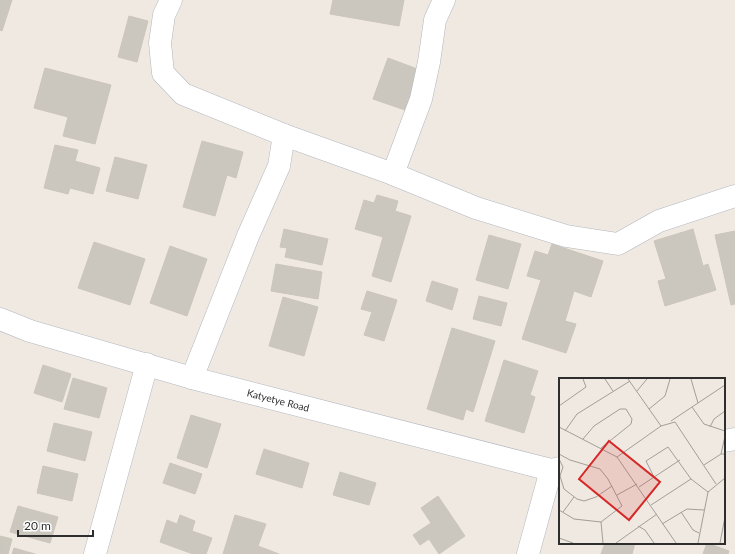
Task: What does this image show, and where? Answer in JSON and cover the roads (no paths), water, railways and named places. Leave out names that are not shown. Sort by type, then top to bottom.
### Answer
[{"type":"street","points":[[171,0],[164,15],[160,44],[163,73],[183,94],[284,135],[393,174],[476,208],[566,236],[618,244],[659,221],[735,196]]},
{"type":"street","points":[[393,174],[421,99],[429,62],[435,20],[444,0]]},
{"type":"street","points":[[192,378],[248,236],[279,166],[284,135]]},
{"type":"street","name":"Katyetye Road","points":[[0,319],[30,331],[192,378],[555,469]]},
{"type":"street","points":[[95,554],[147,364]]},
{"type":"street","points":[[725,441],[735,439]]},
{"type":"street","points":[[528,554],[555,469]]}]
